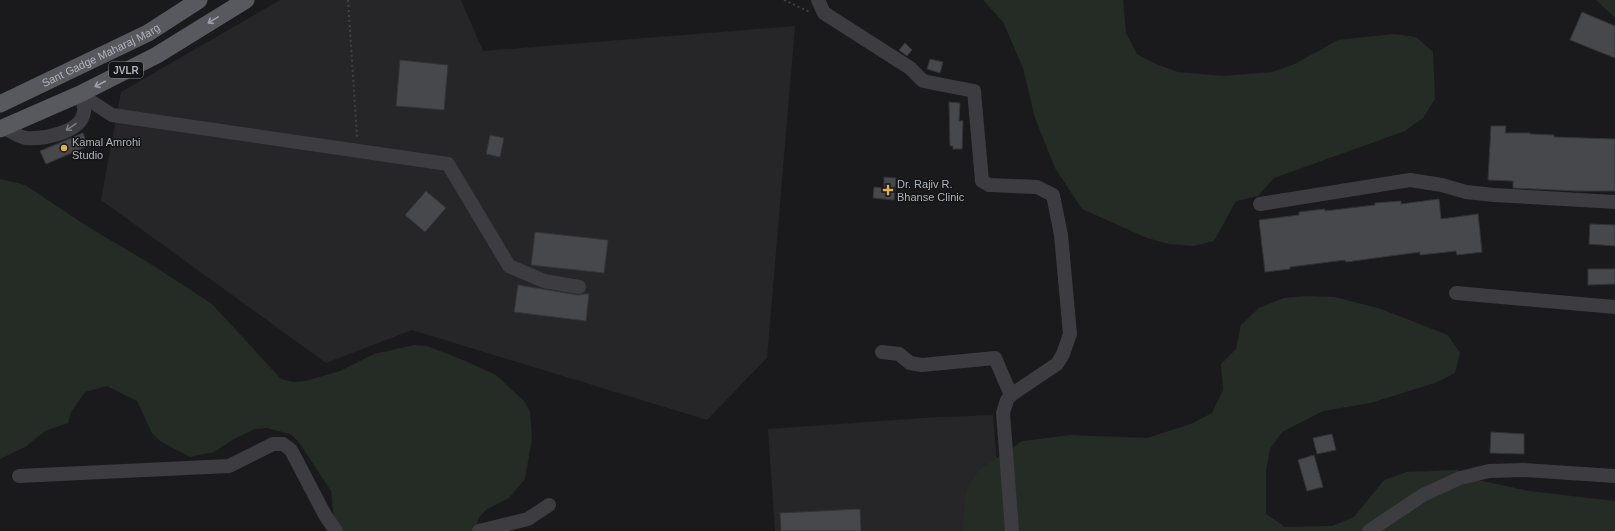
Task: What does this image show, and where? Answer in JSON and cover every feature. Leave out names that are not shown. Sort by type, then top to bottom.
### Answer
[{"type":"main road","name":"Sant Gadge Maharaj Marg","points":[[0,104],[148,33],[199,0]]},
{"type":"main road","name":"JVLR","points":[[2,129],[80,94],[157,54],[246,0]]},
{"type":"street","points":[[818,0],[910,68],[923,81],[974,90],[982,180],[989,185],[1037,187],[1052,196],[1061,235],[1070,334],[1063,354],[1057,364],[1011,395],[1007,400],[1003,413],[1012,531]]},
{"type":"street","points":[[2,129],[25,138],[53,136],[65,132],[80,121],[84,113],[84,103],[80,94]]},
{"type":"street","points":[[80,94],[112,115],[448,164],[509,266],[544,281],[579,287]]},
{"type":"street","points":[[1260,204],[1410,180],[1442,185],[1466,192],[1494,196],[1615,202]]},
{"type":"street","points":[[1456,293],[1615,307]]},
{"type":"street","points":[[882,352],[899,354],[910,363],[922,366],[996,358],[1011,395]]},
{"type":"street","points":[[19,476],[229,466],[273,444],[283,444],[291,450],[325,515],[336,531]]},
{"type":"street","points":[[1369,531],[1423,495],[1460,478],[1489,471],[1523,470],[1615,476]]},
{"type":"street","points":[[479,531],[528,519],[549,505]]},
{"type":"path","points":[[348,0],[358,151]]},
{"type":"path","points":[[784,0],[809,12],[826,7]]},
{"type":"shaded area","points":[[280,0],[461,0],[483,51],[795,26],[767,358],[707,420],[412,330],[326,363],[101,200],[121,92]]},
{"type":"shaded area","points":[[983,0],[1123,0],[1126,33],[1137,54],[1156,64],[1178,72],[1223,76],[1272,72],[1295,64],[1338,40],[1394,34],[1416,37],[1433,52],[1435,99],[1423,118],[1405,131],[1274,178],[1258,196],[1236,201],[1214,241],[1193,246],[1169,244],[1147,238],[1082,209],[1055,168],[1035,118],[1023,68],[1003,22]]},
{"type":"shaded area","points":[[1596,0],[1615,0],[1615,18]]},
{"type":"shaded area","points":[[0,179],[25,185],[85,225],[149,263],[212,304],[281,379],[293,382],[305,381],[340,371],[374,354],[414,345],[427,346],[496,375],[524,401],[530,411],[532,438],[525,479],[509,498],[487,509],[479,517],[475,531],[335,531],[331,491],[298,441],[290,434],[267,428],[255,429],[234,439],[214,452],[190,457],[160,441],[152,433],[137,401],[107,386],[85,392],[71,412],[68,423],[45,431],[25,447],[0,459]]},
{"type":"shaded area","points":[[1309,296],[1335,297],[1381,309],[1448,335],[1460,353],[1455,373],[1435,383],[1370,403],[1323,411],[1282,432],[1270,449],[1266,471],[1266,514],[1285,527],[1332,526],[1354,517],[1384,480],[1407,472],[1457,470],[1478,480],[1529,491],[1615,501],[1615,531],[962,531],[966,491],[979,470],[1022,441],[1070,435],[1147,438],[1191,424],[1212,413],[1223,390],[1221,364],[1236,349],[1241,325],[1259,308],[1284,298]]},
{"type":"shaded area","points":[[993,415],[1003,531],[775,531],[768,429],[923,418]]},
{"type":"building","points":[[1582,12],[1615,26],[1615,58],[1570,40]]},
{"type":"building","points":[[905,43],[912,50],[907,56],[899,50]]},
{"type":"building","points":[[930,59],[943,62],[940,73],[927,69]]},
{"type":"building","points":[[400,60],[448,65],[444,110],[396,106]]},
{"type":"building","points":[[949,102],[960,103],[959,121],[963,121],[962,149],[953,149],[953,146],[950,146]]},
{"type":"building","points":[[1491,126],[1506,126],[1505,133],[1530,133],[1554,135],[1554,137],[1615,139],[1615,191],[1513,188],[1513,181],[1488,180]]},
{"type":"building","name":"Kamal Amrohi Studio","points":[[83,133],[88,146],[46,164],[40,151]]},
{"type":"building","points":[[490,135],[504,138],[500,157],[486,154]]},
{"type":"building","points":[[884,177],[896,178],[894,200],[873,198],[874,187],[884,188]]},
{"type":"building","points":[[426,191],[446,208],[425,232],[405,215]]},
{"type":"building","points":[[1439,199],[1441,219],[1478,214],[1482,252],[1457,255],[1456,251],[1420,255],[1420,252],[1346,262],[1345,260],[1290,267],[1290,269],[1265,272],[1259,220],[1299,215],[1299,212],[1325,209],[1325,211],[1375,205],[1375,203],[1401,201],[1401,204]]},
{"type":"building","points":[[1590,224],[1615,225],[1615,246],[1589,244]]},
{"type":"building","points":[[535,232],[608,240],[604,273],[531,265]]},
{"type":"building","points":[[1588,269],[1615,269],[1615,284],[1588,285]]},
{"type":"building","points":[[518,285],[578,295],[589,294],[586,321],[514,312]]},
{"type":"building","points":[[1491,432],[1524,434],[1524,454],[1490,453]]},
{"type":"building","points":[[1332,434],[1336,450],[1317,454],[1313,438]]},
{"type":"building","points":[[1314,455],[1323,487],[1307,491],[1298,460]]},
{"type":"building","points":[[860,509],[861,531],[781,531],[780,513]]},
{"type":"place","name":"Kamal Amrohi Studio","points":[[64,148]]},
{"type":"place","name":"Dr. Rajiv R. Bhanse Clinic","points":[[888,190]]}]
